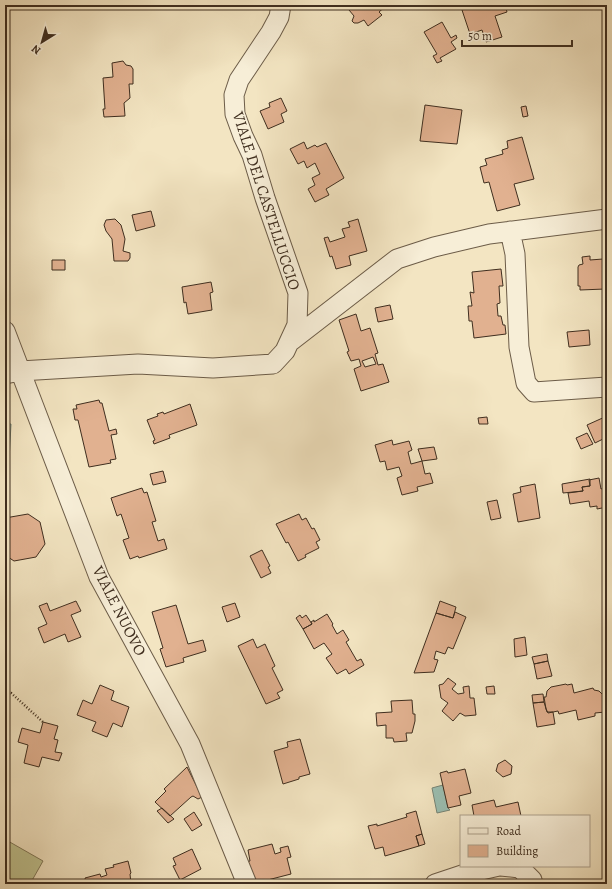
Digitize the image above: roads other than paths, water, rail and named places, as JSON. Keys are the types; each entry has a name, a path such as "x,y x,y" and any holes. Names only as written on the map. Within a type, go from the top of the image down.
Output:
{"street":[{"name":"VIALE DEL CASTELLUCCIO","path":"12,372 138,364 213,368 273,364 286,351 297,325 298,293 265,198 252,155 235,114 234,95 239,80 271,32 279,17 281,5"},
{"path":"290,342 397,259 434,246 489,234 607,219"},
{"path":"510,231 514,254 519,347 526,383 534,392 607,387"},
{"name":"VIALE NUOVO","path":"5,331 12,372 99,577 190,744 247,884"},
{"path":"435,884 468,873 495,867"},
{"path":"510,867 520,868 532,880 533,884"}],"water":[{"path":"5,424 11,424 8,479 5,479"},
{"path":"443,785 448,808 450,810 437,813 432,788"}]}
